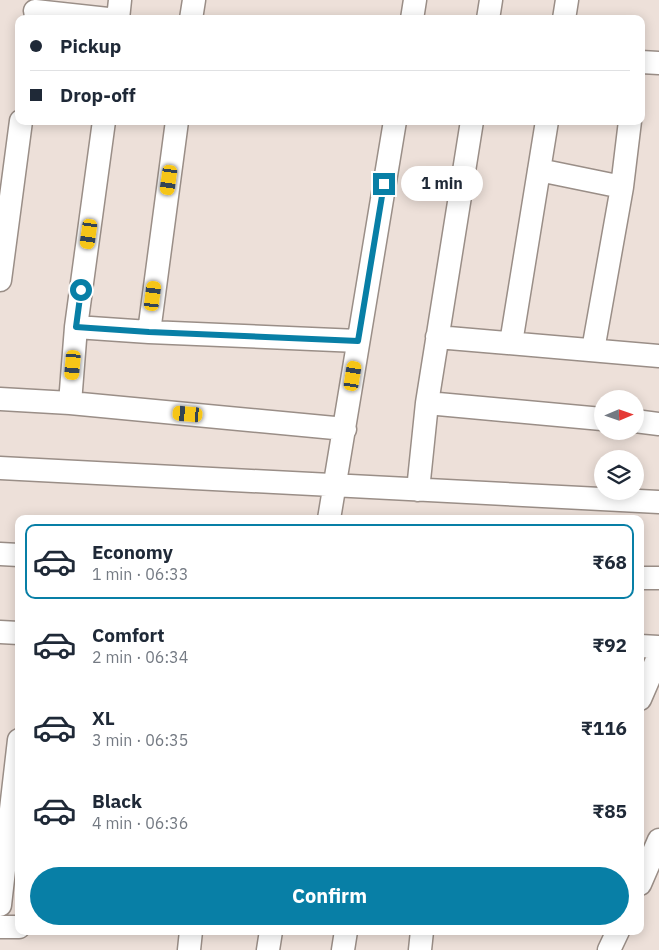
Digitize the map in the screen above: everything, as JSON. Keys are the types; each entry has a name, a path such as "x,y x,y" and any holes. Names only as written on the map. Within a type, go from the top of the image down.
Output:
{"street":[{"path":"118,15 120,0"},
{"path":"192,15 194,0"},
{"path":"413,15 415,0"},
{"path":"489,15 491,0"},
{"path":"565,15 567,0"},
{"path":"35,10 76,15"},
{"path":"645,62 659,63"},
{"path":"0,280 20,125"},
{"path":"70,403 76,327 103,125"},
{"path":"149,332 176,125"},
{"path":"329,515 394,125"},
{"path":"418,490 427,403 471,125"},
{"path":"512,343 545,125"},
{"path":"593,350 622,187 630,125"},
{"path":"539,170 622,187"},
{"path":"76,327 358,341"},
{"path":"437,337 659,356"},
{"path":"0,399 70,403 345,429"},
{"path":"427,403 594,417"},
{"path":"644,423 659,424"},
{"path":"0,468 659,502"},
{"path":"0,554 15,555"},
{"path":"644,578 659,578"},
{"path":"0,632 15,633"},
{"path":"644,646 659,647"},
{"path":"644,690 659,655"},
{"path":"0,905 12,853 15,809"},
{"path":"644,875 659,840"},
{"path":"0,926 15,927"},
{"path":"189,950 191,935"},
{"path":"268,950 270,935"},
{"path":"343,950 345,935"},
{"path":"420,950 422,935"},
{"path":"609,950 616,935"}],"route":[{"path":"81,290 76,327 358,341 384,184"}]}
